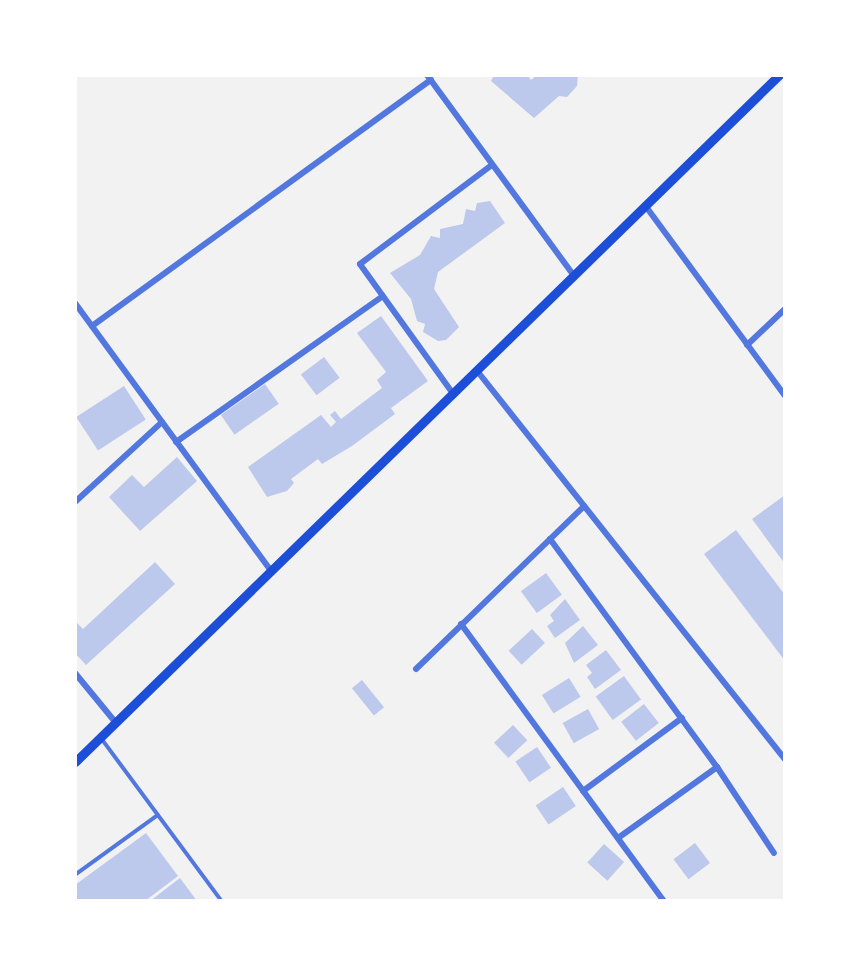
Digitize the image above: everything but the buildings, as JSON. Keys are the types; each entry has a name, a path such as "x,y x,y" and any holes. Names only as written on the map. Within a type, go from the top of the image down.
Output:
{"main road":[{"path":"75,762 647,208 779,75"}],"street":[{"path":"92,326 429,78 575,278"},
{"path":"454,395 360,264 492,165"},
{"path":"647,208 785,396"},
{"path":"176,442 383,296"},
{"path":"75,303 272,572"},
{"path":"747,345 785,309"},
{"path":"478,372 785,759"},
{"path":"75,502 162,422"},
{"path":"416,669 584,506"},
{"path":"550,539 718,767 774,853"},
{"path":"461,624 664,901"},
{"path":"75,673 116,723"},
{"path":"583,791 682,718"},
{"path":"618,838 718,767"}],"lane":[{"path":"101,737 222,901"},
{"path":"75,875 158,815"}]}
